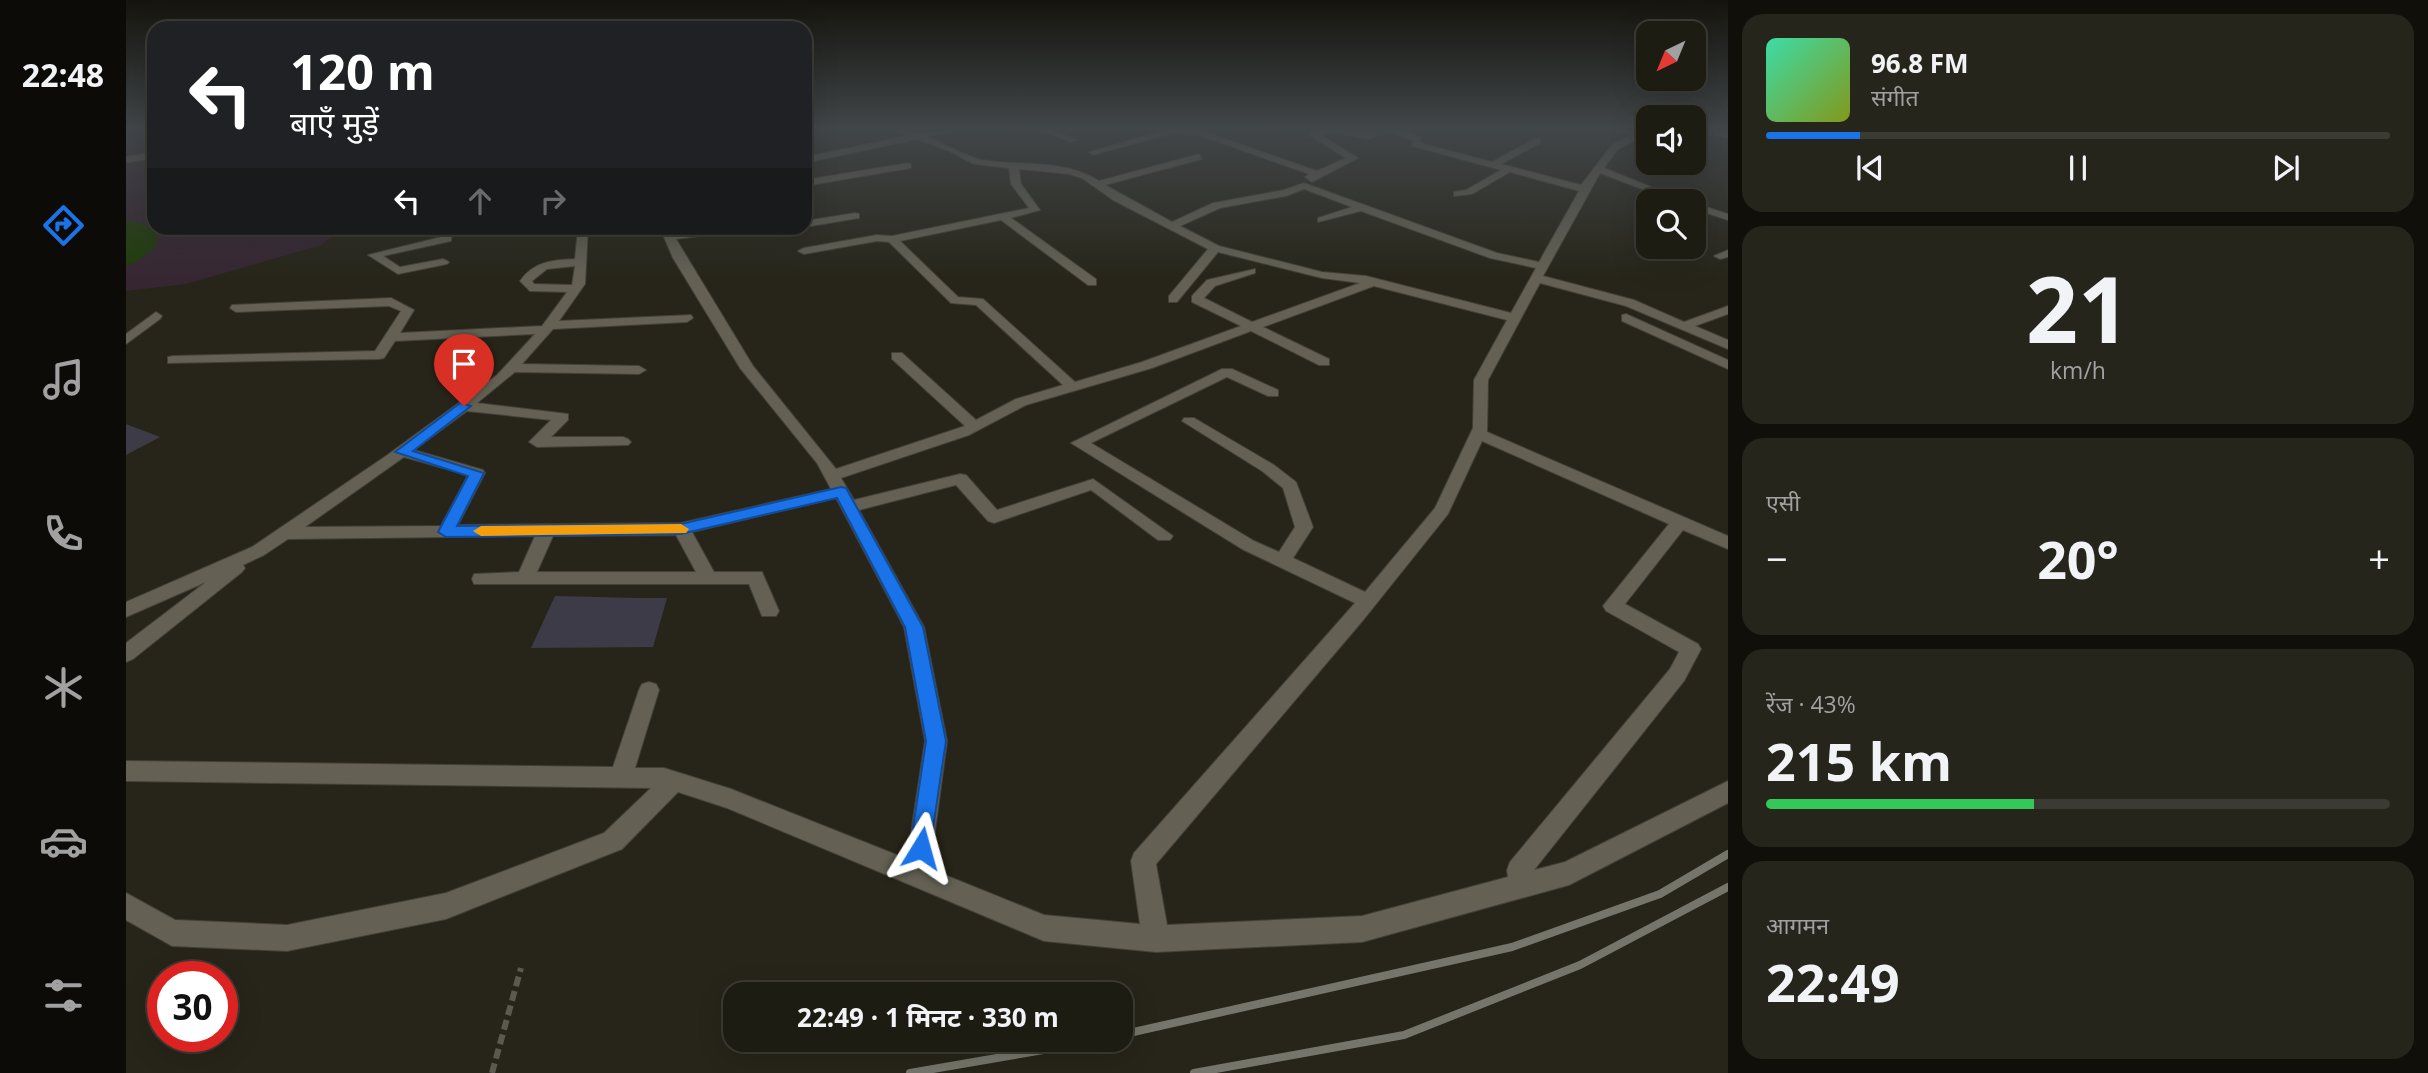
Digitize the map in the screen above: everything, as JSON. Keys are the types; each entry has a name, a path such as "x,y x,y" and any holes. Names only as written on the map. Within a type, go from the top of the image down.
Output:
{"street":[{"path":"820,232 892,239 1035,210 1016,184 1015,179"},
{"path":"1089,179 1117,198 1214,248 1322,275 1373,282 1514,318"},
{"path":"1099,184 1117,179"},
{"path":"1313,179 1319,184 1313,189"},
{"path":"1457,194 1469,192 1491,179"},
{"path":"1549,179 1584,189"},
{"path":"1156,939 1143,862 1368,601 1442,510 1478,434 1481,380 1591,179"},
{"path":"1624,179 1650,189"},
{"path":"1171,226 1217,205 1286,193 1304,186 1356,203 1359,208"},
{"path":"1322,220 1359,208 1630,303 1728,345"},
{"path":"1706,210 1728,217"},
{"path":"804,251 820,232 855,216"},
{"path":"1003,217 1092,282"},
{"path":"443,262 398,271 374,255 447,239 446,235"},
{"path":"126,653 258,551 402,452 512,368 548,327 579,284 583,235"},
{"path":"668,235 679,258 747,368 824,461 914,627 936,741 917,875"},
{"path":"892,239 955,300 979,302 1073,387"},
{"path":"1173,299 1214,248"},
{"path":"575,289 545,290 530,287 526,281 530,272 540,266 581,262"},
{"path":"1251,271 1211,283 1196,299 1324,362"},
{"path":"832,475 974,426 1021,402 1147,365 1373,282"},
{"path":"173,360 379,355 408,310 391,302 236,307"},
{"path":"1684,326 1728,310"},
{"path":"126,340 156,316"},
{"path":"391,337 687,318"},
{"path":"1626,318 1728,365"},
{"path":"897,356 974,426"},
{"path":"512,368 639,370"},
{"path":"1273,393 1227,372 1079,443 1194,514 1282,561 1368,601"},
{"path":"464,406 563,417 537,442 622,442"},
{"path":"1189,421 1268,468 1290,486 1304,527 1282,561"},
{"path":"1478,434 1728,543"},
{"path":"402,452 477,473 446,532"},
{"path":"283,533 681,529 960,479 993,517 1093,484 1164,536"},
{"path":"1522,886 1518,870 1677,675 1691,649 1613,606 1680,522"},
{"path":"681,529 709,579"},
{"path":"525,579 547,530"},
{"path":"126,610 258,551"},
{"path":"481,579 755,577 769,611"},
{"path":"621,777 649,690"},
{"path":"126,771 664,778 731,799 1044,928 1156,939 1362,929 1569,873 1728,791"},
{"path":"126,905 172,933 287,938 446,906 613,841 674,781"}],"path":[{"path":"492,1071 521,968"}],"shaded area":[{"path":"126,179 147,179 147,235 333,235 321,245 186,284 126,291"}],"green space":[{"path":"126,222 139,222 147,226 147,235 157,235 156,246 138,261 126,266"}],"building":[{"path":"126,424 160,437 126,455"},
{"path":"555,596 667,598 653,647 531,648"}],"railway":[{"path":"1133,1032 1512,947 1660,894 1728,854"},
{"path":"1194,1073 1404,1035 1580,965 1728,887"},
{"path":"910,1073 1032,1052"}],"slow traffic":[{"path":"481,531 681,529"}],"route":[{"path":"464,406 402,452 477,473 446,532 681,529 841,492 914,627 936,741 921,848"}]}
